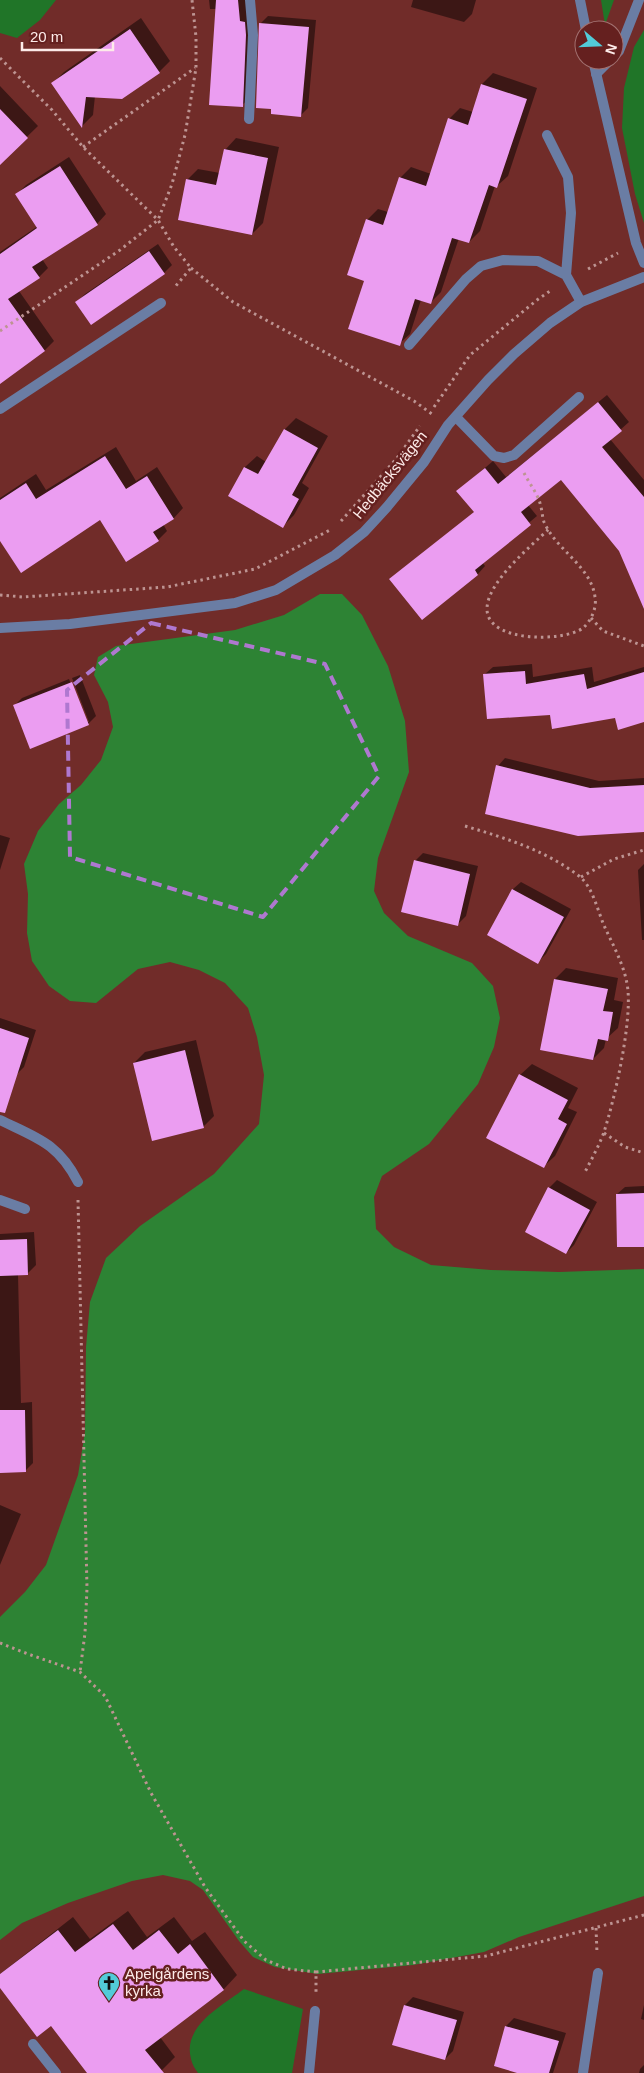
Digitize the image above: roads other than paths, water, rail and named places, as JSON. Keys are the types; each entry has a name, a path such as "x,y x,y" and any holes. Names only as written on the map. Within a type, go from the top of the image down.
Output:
{"street":[{"path":"249,119 253,35 250,0"},
{"path":"580,0 584,20"},
{"path":"624,38 639,0"},
{"path":"595,70 636,242 644,263"},
{"path":"596,74 600,70"},
{"path":"547,135 568,177 571,213 567,277"},
{"path":"409,345 466,279 481,266 503,260 538,261 567,277 581,302"},
{"name":"Hedbäcksvägen","path":"0,628 70,624 234,603 276,590 334,555 364,532 424,462 448,425 488,380 514,354 550,323 581,302 644,277"},
{"path":"0,409 161,303"},
{"path":"456,417 494,456 504,458 514,455 579,397"},
{"path":"0,1120 52,1146 68,1163 78,1182"},
{"path":"0,1200 25,1209"},
{"path":"583,2073 598,1973"},
{"path":"309,2073 315,2011"},
{"path":"33,2044 56,2073"}],"place":[{"name":"Apelgårdens kyrka","path":"109,2002"}]}
